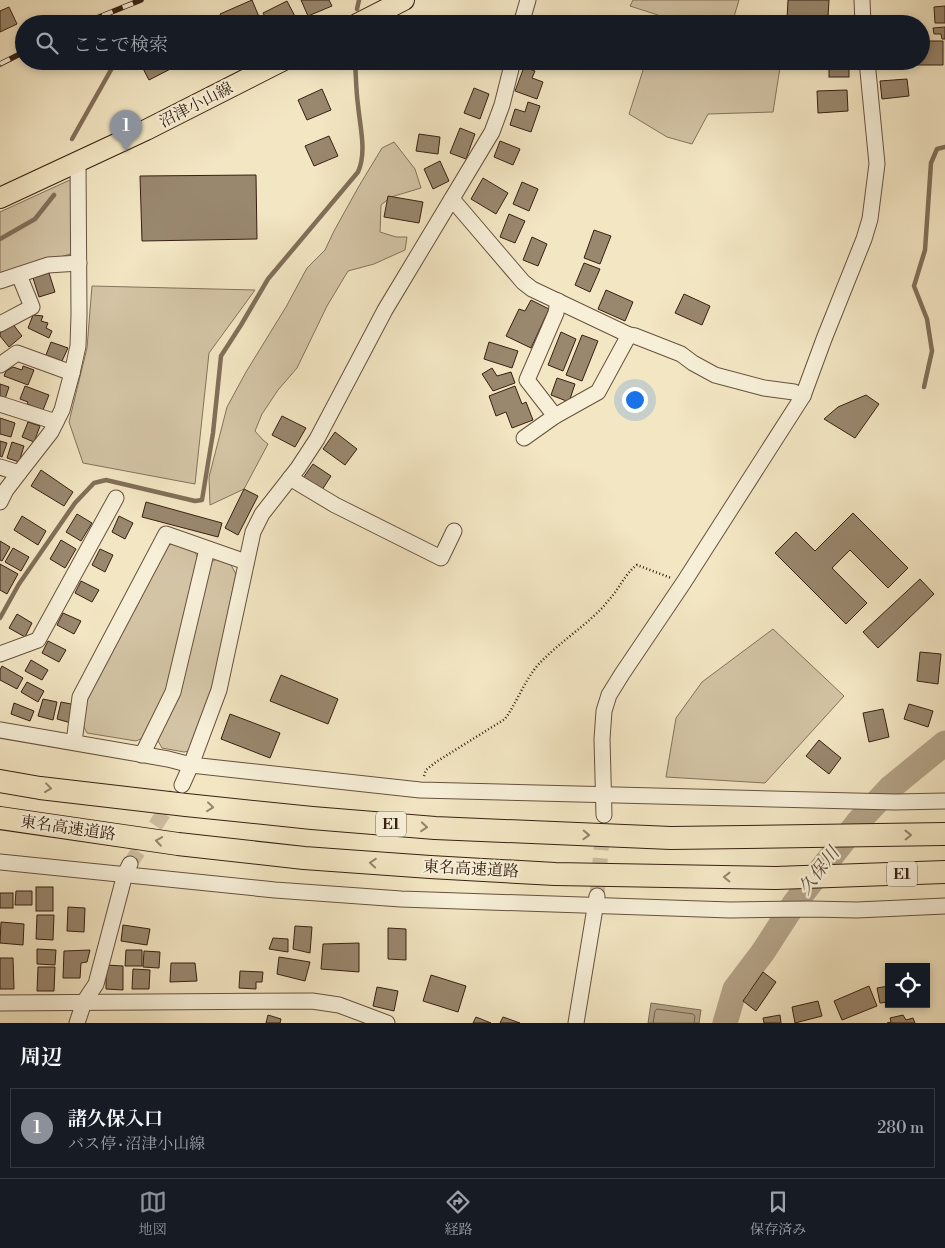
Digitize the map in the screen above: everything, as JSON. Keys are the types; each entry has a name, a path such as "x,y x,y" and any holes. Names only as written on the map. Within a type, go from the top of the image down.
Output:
{"highway":[{"name":"E1","path":"0,781 50,789 186,805 435,828 671,838 945,834"},
{"name":"東名高速道路","path":"0,818 178,844 324,859 430,867 555,874 776,878 945,872"}],"main road":[{"path":"375,15 404,0"},
{"name":"沼津小山線","path":"0,198 146,130 264,70"}],"street":[{"path":"524,15 528,0"},
{"path":"862,0 862,15"},
{"path":"182,785 218,690 253,532 262,514 317,439 385,310 492,132 502,105 510,70"},
{"path":"604,815 602,739 604,711 610,695 802,396 864,239 870,219 877,164 867,70"},
{"path":"0,502 6,490 51,432 62,410 72,373 78,346 78,162"},
{"path":"452,199 523,282 532,289 629,335 681,354 715,376 764,388 794,392 802,396"},
{"path":"0,281 48,265 79,263"},
{"path":"0,324 32,307 20,275"},
{"path":"555,416 527,380 556,313 558,301"},
{"path":"524,438 555,416 598,392 629,335"},
{"path":"0,365 16,353 72,373"},
{"path":"0,404 56,422"},
{"path":"0,467 19,473"},
{"path":"290,478 335,505 441,558 454,531"},
{"path":"0,654 38,640 116,498"},
{"path":"74,742 80,697 166,534 246,562"},
{"path":"142,755 173,692 207,549"},
{"path":"0,730 74,742 191,765 420,790 896,802 945,801"},
{"path":"0,862 127,869 275,890 401,899 597,901 730,910 857,910 945,906"},
{"path":"76,1023 84,1002 96,984 127,869"},
{"path":"576,1023 597,901"},
{"path":"0,1003 312,1001 339,1005 387,1023"}],"path":[{"path":"420,790 426,770 505,719 513,708 528,678 537,666 597,613 612,597 630,570 637,565 684,582"}],"shaded area":[{"path":"633,0 739,0 734,15 658,15 630,6"},
{"path":"643,70 780,70 773,112 708,114 692,144 667,137 629,114"},
{"path":"394,142 415,169 421,188 391,197 381,205 380,232 396,237 407,237 405,250 374,264 348,271 327,306 297,368 278,390 262,414 255,431 268,444 244,489 210,505 209,477 227,407 307,268 325,250 359,186 382,148"},
{"path":"72,179 73,253 0,277 0,212"},
{"path":"92,286 255,290 209,353 195,484 83,463 69,422 87,348"},
{"path":"174,543 194,550 198,559 166,690 145,737 136,741 87,733 82,723 86,700 165,547"},
{"path":"217,559 231,565 236,574 212,689 190,751 184,752 162,748 157,739 209,563"},
{"path":"773,629 844,696 765,783 666,777 676,718 702,682"}],"water":[{"path":"651,1003 701,1010 699,1023 648,1023"}],"building":[{"path":"252,0 258,15 220,15"},
{"path":"301,0 329,0 332,6 308,15"},
{"path":"788,0 829,0 828,15 787,15"},
{"path":"287,1 294,15 264,15 263,13"},
{"path":"945,6 945,23 935,23 934,7"},
{"path":"9,7 15,20 15,25 0,32 0,11"},
{"path":"945,27 945,39 942,39 941,34 934,34 933,28"},
{"path":"930,41 943,41 943,65 930,65"},
{"path":"144,70 168,70 149,80"},
{"path":"523,70 535,71 532,78 543,82 537,99 515,91"},
{"path":"829,70 849,70 849,77 829,77"},
{"path":"907,79 909,96 882,99 880,81"},
{"path":"474,88 489,94 480,119 464,113"},
{"path":"322,89 331,110 307,120 298,100"},
{"path":"847,90 848,111 818,113 817,91"},
{"path":"528,102 540,106 531,132 510,125 515,109 525,112"},
{"path":"460,128 475,134 466,159 450,153"},
{"path":"419,134 440,137 438,154 416,151"},
{"path":"329,136 338,156 314,166 305,146"},
{"path":"500,141 520,149 513,165 494,157"},
{"path":"440,161 449,181 433,189 424,169"},
{"path":"256,175 257,239 142,241 140,176"},
{"path":"483,178 508,193 496,214 471,199"},
{"path":"522,182 538,189 529,211 513,204"},
{"path":"388,196 423,202 419,223 384,217"},
{"path":"509,214 525,221 515,243 500,237"},
{"path":"594,230 611,236 600,264 584,258"},
{"path":"532,237 547,244 538,266 523,260"},
{"path":"584,263 600,269 590,292 575,285"},
{"path":"49,273 55,292 39,297 33,278"},
{"path":"606,290 633,302 625,321 598,309"},
{"path":"684,294 710,306 702,325 675,313"},
{"path":"531,300 549,309 531,348 506,336 519,309 525,311"},
{"path":"33,315 43,316 41,321 48,323 46,328 52,331 49,338 28,328"},
{"path":"12,323 22,336 9,347 0,336 0,333"},
{"path":"561,332 576,339 563,371 548,365"},
{"path":"582,335 598,341 582,381 566,375"},
{"path":"51,342 68,348 62,361 46,355"},
{"path":"489,342 518,351 512,368 484,359"},
{"path":"23,366 34,370 28,385 4,376 6,371 13,367 22,370"},
{"path":"492,368 497,376 511,372 515,383 493,391 482,374"},
{"path":"557,378 575,384 569,402 551,395"},
{"path":"0,384 9,387 5,399 0,397"},
{"path":"25,386 49,395 43,410 20,399"},
{"path":"515,386 522,404 526,402 533,420 512,428 506,412 496,416 489,396"},
{"path":"866,395 879,404 855,438 824,419 838,407"},
{"path":"282,416 306,428 295,447 272,435"},
{"path":"0,418 15,423 11,437 0,434"},
{"path":"28,422 40,426 34,442 22,437"},
{"path":"335,432 357,449 345,465 323,449"},
{"path":"0,441 7,443 2,457 0,456"},
{"path":"12,442 24,446 19,462 7,458"},
{"path":"313,464 331,476 322,490 303,478"},
{"path":"41,470 73,492 64,506 31,486"},
{"path":"244,489 258,496 238,535 225,528"},
{"path":"146,502 222,523 218,537 142,517"},
{"path":"853,513 908,568 888,588 850,550 832,568 867,603 846,624 775,553 796,532 815,551"},
{"path":"77,514 92,523 81,541 66,532"},
{"path":"22,516 46,531 38,545 14,530"},
{"path":"119,516 133,523 125,539 112,532"},
{"path":"61,540 76,549 65,568 50,559"},
{"path":"0,541 10,547 2,561 0,560"},
{"path":"13,548 29,557 21,571 5,562"},
{"path":"100,549 113,555 105,572 92,565"},
{"path":"0,564 18,574 7,594 0,590"},
{"path":"920,579 934,594 878,648 863,632"},
{"path":"81,581 99,590 92,602 75,593"},
{"path":"63,613 81,621 74,634 57,625"},
{"path":"17,614 32,623 25,637 9,628"},
{"path":"48,641 66,650 59,662 42,653"},
{"path":"920,652 941,654 938,684 917,681"},
{"path":"31,660 48,670 42,680 25,671"},
{"path":"2,666 23,678 17,689 0,680"},
{"path":"281,675 338,699 328,724 270,701"},
{"path":"27,682 44,691 38,702 21,692"},
{"path":"43,699 57,702 53,720 38,716"},
{"path":"61,702 76,705 71,723 57,719"},
{"path":"14,703 34,711 30,721 11,714"},
{"path":"909,704 933,711 928,727 904,719"},
{"path":"883,709 889,737 869,742 863,713"},
{"path":"230,714 280,733 270,758 221,739"},
{"path":"819,740 841,758 829,774 806,756"},
{"path":"36,887 53,887 53,911 36,911"},
{"path":"16,891 32,891 32,905 15,905"},
{"path":"0,893 13,893 13,908 0,908"},
{"path":"68,907 85,908 84,932 67,931"},
{"path":"37,915 54,915 53,940 36,939"},
{"path":"1,922 24,924 23,945 0,943"},
{"path":"123,925 150,929 147,945 121,941"},
{"path":"295,926 312,927 310,953 293,949"},
{"path":"388,928 406,929 406,960 388,959"},
{"path":"273,938 288,939 288,952 269,949"},
{"path":"359,943 359,972 321,969 323,944"},
{"path":"37,949 56,950 55,965 37,964"},
{"path":"90,950 87,962 81,963 80,978 63,978 64,951"},
{"path":"126,950 142,950 142,966 125,966"},
{"path":"144,951 160,952 159,968 143,967"},
{"path":"279,957 310,962 305,981 277,974"},
{"path":"0,958 13,958 14,989 0,989"},
{"path":"171,963 195,963 197,981 170,982"},
{"path":"106,965 123,966 123,990 106,989"},
{"path":"38,967 55,967 54,991 37,991"},
{"path":"133,969 150,970 149,989 132,989"},
{"path":"240,971 263,972 262,982 256,982 256,989 239,988"},
{"path":"763,972 776,982 756,1011 743,1001"},
{"path":"431,975 466,986 458,1012 423,1001"},
{"path":"869,986 877,1006 842,1020 834,1001"},
{"path":"377,987 398,991 394,1011 373,1006"},
{"path":"885,987 885,1002 880,1003 877,988"},
{"path":"818,1001 822,1016 795,1023 792,1007"},
{"path":"268,1015 281,1019 280,1023 266,1023"},
{"path":"780,1015 781,1023 764,1023 763,1018"},
{"path":"903,1015 906,1020 913,1018 915,1023 887,1023 891,1022 890,1018"},
{"path":"476,1017 491,1023 473,1023"},
{"path":"503,1017 520,1023 500,1023"}],"waterway":[{"path":"357,9 359,0"},
{"path":"72,139 111,70"},
{"path":"0,618 19,584 75,503 94,483 106,480 195,501 202,500 213,433 221,356 268,279 358,172 361,164 362,148 356,70"},
{"path":"924,387 932,351 927,319 914,286 925,250 931,163 937,149 945,147"},
{"path":"0,239 35,219 54,195"},
{"name":"久保川","path":"725,1023 735,989 763,952 794,904 859,821 890,788 945,743"}],"tunnel":[{"path":"130,864 182,785"},
{"path":"597,896 603,828"}],"railway":[{"path":"104,15 141,0"},
{"path":"0,64 15,56"}],"place":[{"name":"諸久保入口","path":"126,151"}]}
